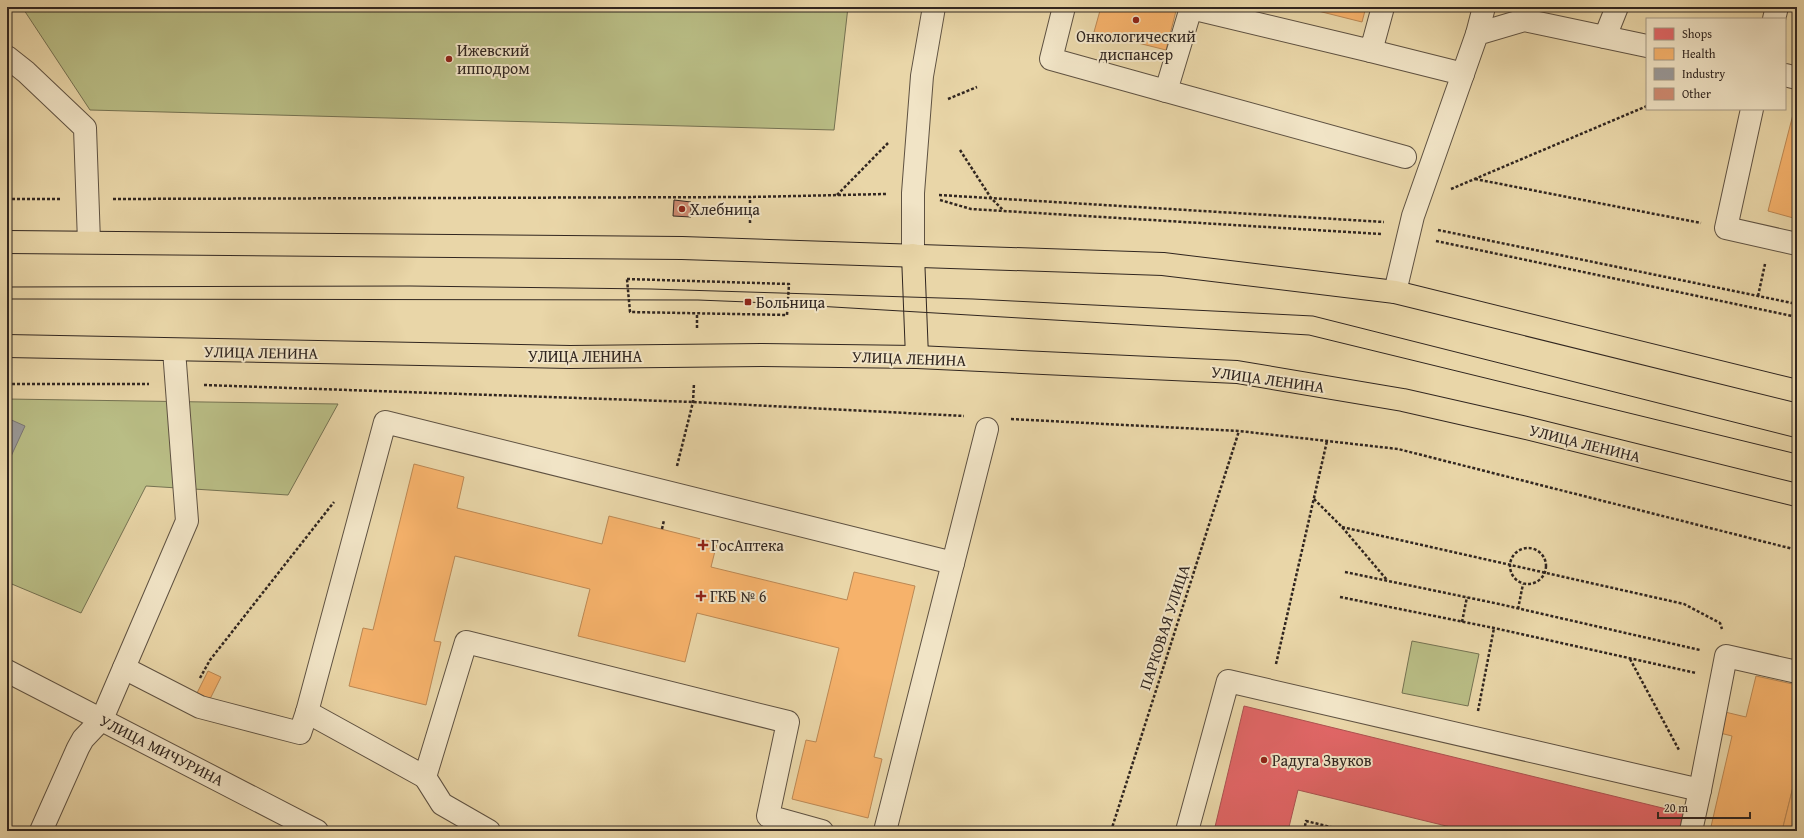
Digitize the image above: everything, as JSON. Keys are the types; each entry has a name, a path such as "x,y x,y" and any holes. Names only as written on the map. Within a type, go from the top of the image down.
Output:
{"main road":[{"path":"7,242 682,248 1163,264 1395,292 1797,391"},
{"path":"913,255 917,357"},
{"name":"УЛИЦА ЛЕНИНА","path":"7,346 570,357 762,355 917,357 1237,372 1411,402 1522,427 1797,495"}],"street":[{"path":"913,255 913,193 922,76 934,7"},
{"path":"1064,7 1051,59 1405,157"},
{"path":"1370,51 1383,7"},
{"path":"1395,292 1418,204 1477,34 1484,7"},
{"path":"1605,37 1617,7"},
{"path":"1774,18 1777,7"},
{"path":"1166,91 1191,8 1463,74"},
{"path":"1477,34 1524,20 1646,46"},
{"path":"7,57 16,72 85,128 89,242"},
{"path":"1786,75 1797,78"},
{"path":"1752,110 1726,228 1797,244"},
{"path":"41,831 83,738 102,719 186,521 174,350"},
{"path":"124,668 200,707 300,733 307,712 385,422 953,563"},
{"path":"885,831 987,430"},
{"path":"425,777 466,642 788,722 768,816 822,831"},
{"path":"1691,831 1726,656 1797,672"},
{"name":"УЛИЦА МИЧУРИНА","path":"7,670 317,831"},
{"path":"1187,831 1228,681 1700,790"},
{"path":"307,712 425,777 442,804 489,831"}],"path":[{"path":"1418,204 1646,106"},
{"path":"960,150 991,198 1003,210"},
{"path":"1475,179 1726,228"},
{"path":"913,193 972,209 1410,230 1797,317"},
{"path":"7,199 750,197 913,193 1410,230 1797,304"},
{"path":"627,279 789,284 788,315 630,312 627,279"},
{"path":"1758,296 1760,287"},
{"path":"7,384 176,384 693,402 970,416"},
{"path":"1010,419 1239,431 1398,449 1797,550"},
{"name":"ПАРКОВАЯ УЛИЦА","path":"1111,831 1239,431"},
{"path":"1270,690 1327,440"},
{"path":"1314,498 1342,527 1387,580"},
{"path":"187,701 210,660 336,500"},
{"path":"1342,527 1684,604 1720,623 1722,630"},
{"path":"1529,549 1539,553 1545,562 1544,573 1535,582 1523,584 1513,577 1510,566 1511,560 1518,552 1529,549"},
{"path":"1345,572 1518,608 1726,656"},
{"path":"1518,608 1523,584"},
{"path":"1340,597 1494,628 1721,679"},
{"path":"1462,622 1467,597"},
{"path":"1473,737 1494,628"},
{"path":"1630,659 1700,790"},
{"path":"1304,831 1306,821 1347,831"}],"green space":[{"name":"Ижевский ипподром","path":"22,7 848,7 834,130 90,110"},
{"path":"7,399 338,404 288,495 146,486 81,613 7,582"},
{"path":"1412,641 1479,654 1468,706 1402,693"}],"building: Shops":[{"path":"1244,706 1683,813 1679,831 1467,831 1298,790 1288,831 1214,831"}],"building: Health":[{"name":"Онкологический диспансер","path":"1101,7 1177,7 1166,50 1094,32"},
{"path":"1302,7 1366,7 1362,22"},
{"path":"1797,99 1797,219 1768,211"},
{"path":"414,464 464,477 457,508 602,544 609,516 717,543 711,567 847,600 854,572 915,586 874,757 882,759 868,818 792,799 806,740 816,742 839,648 697,613 685,662 578,636 590,589 455,556 434,641 441,642 426,705 349,686 363,628 373,630"},
{"path":"208,671 221,677 210,699 197,693"},
{"path":"1756,676 1797,685 1797,771 1782,831 1710,831 1732,736 1720,733 1725,712 1746,717"},
{"path":"1797,771 1797,831 1782,831"}],"building: Industry":[{"path":"7,418 25,426 7,465"}],"building: Other":[{"name":"Хлебница","path":"674,200 691,202 691,217 673,216"}],"tram line":[{"path":"7,287 410,286 651,289 973,299 1313,316 1797,438"},
{"path":"7,299 698,300 1309,335 1797,454"}],"place":[{"name":"Онкологический диспансер","path":"1136,20"},
{"name":"Ижевский ипподром","path":"449,59"},
{"name":"Хлебница","path":"682,209"},
{"name":"Больница","path":"748,302"},
{"name":"ГосАптека","path":"703,545"},
{"name":"ГКБ № 6","path":"701,596"},
{"name":"Радуга Звуков","path":"1264,760"}]}
